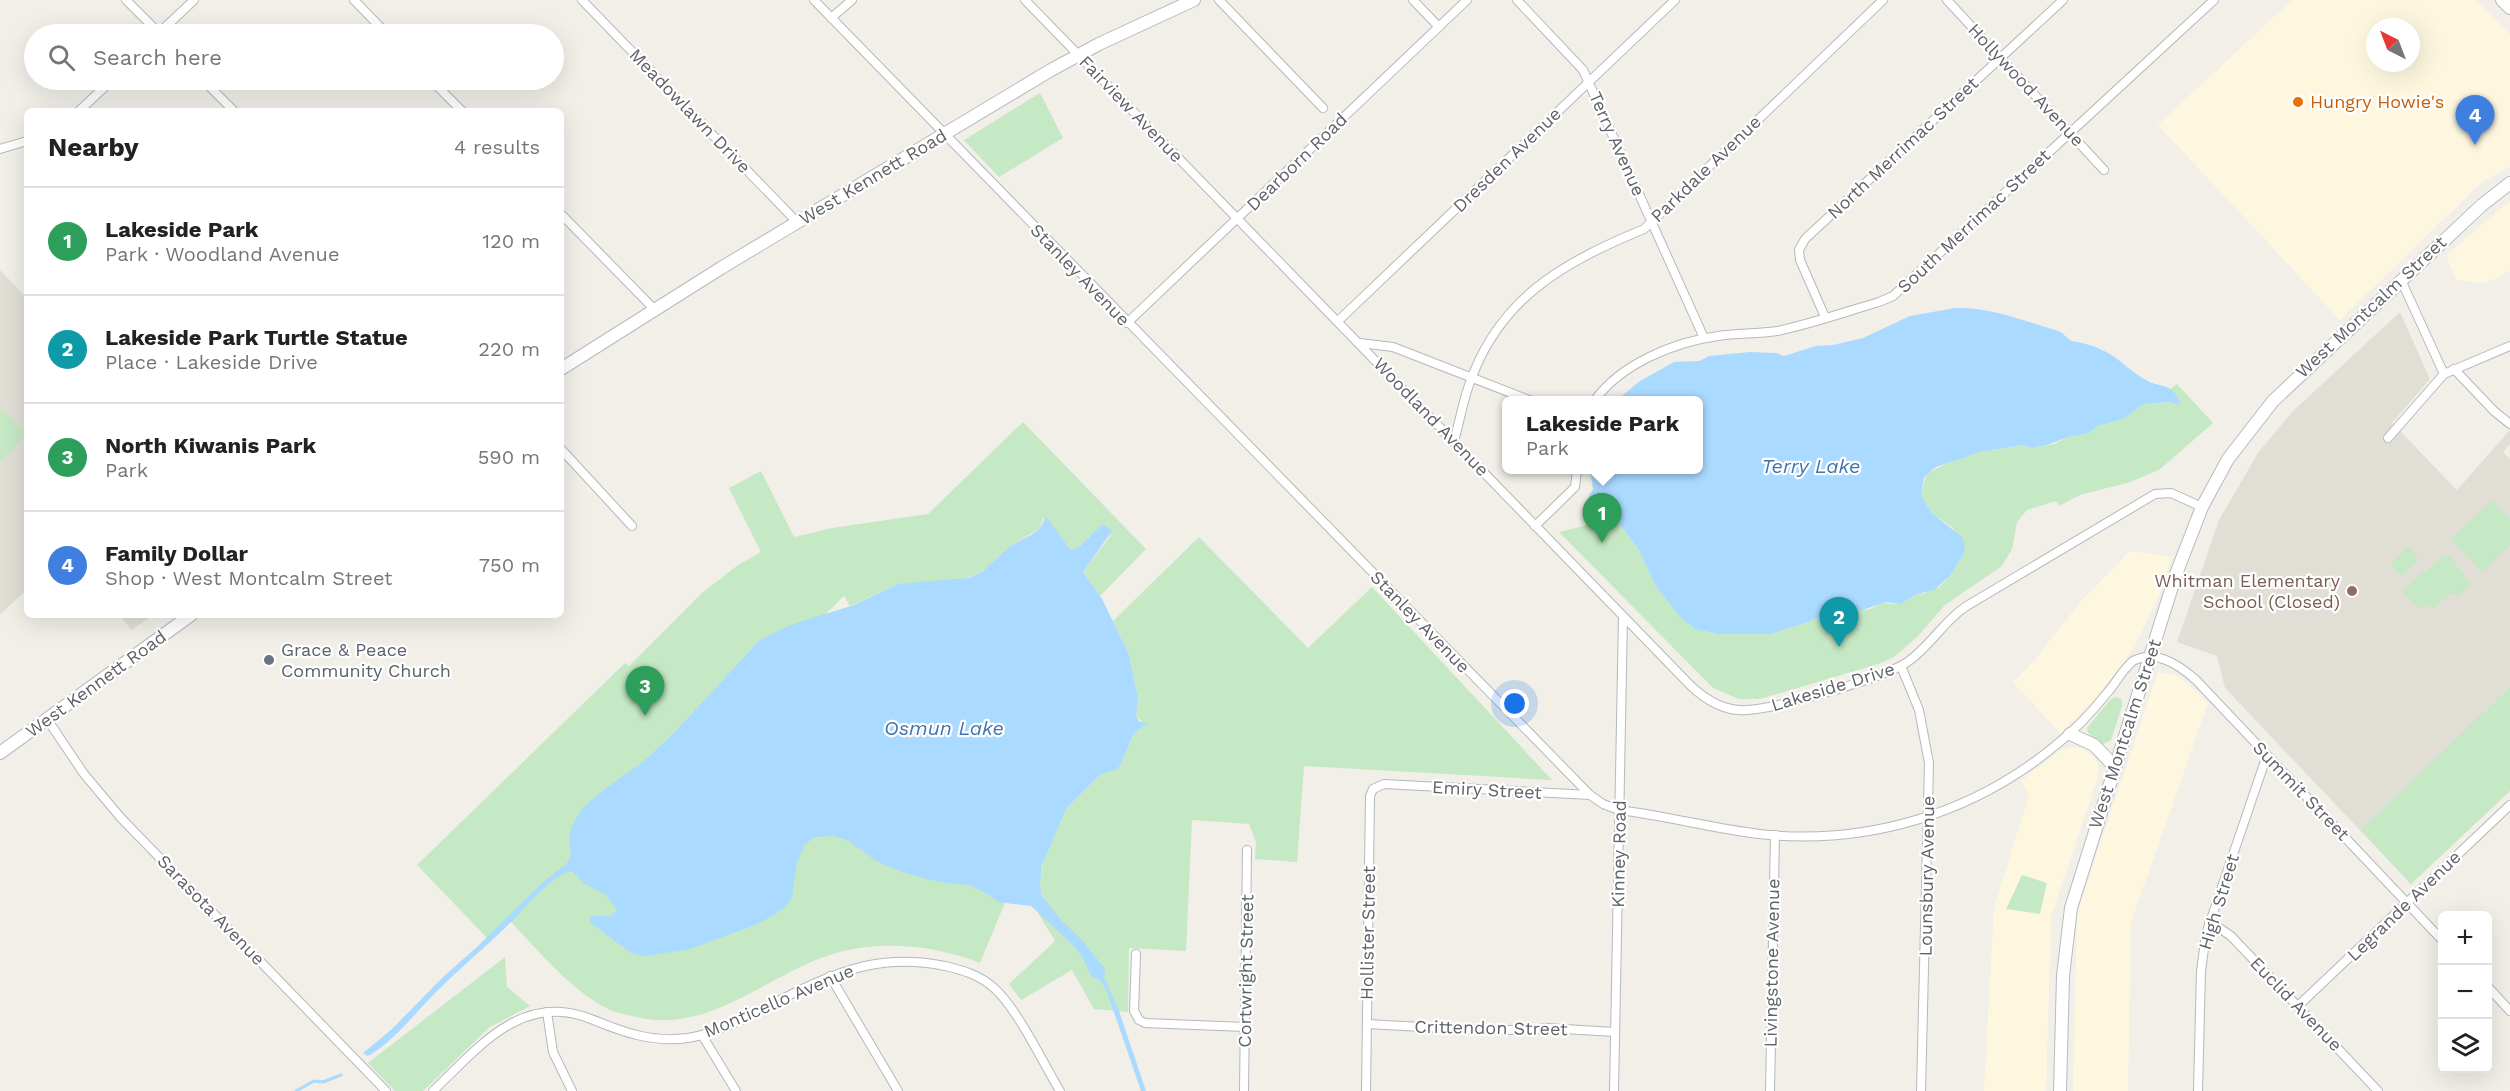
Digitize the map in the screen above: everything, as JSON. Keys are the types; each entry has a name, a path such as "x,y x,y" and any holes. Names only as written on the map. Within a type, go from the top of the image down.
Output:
{"main road":[{"name":"West Kennett Road","path":"564,367 797,222 1077,55 1194,0"},
{"path":"2502,0 2510,8"},
{"name":"West Montcalm Street","path":"2060,1091 2062,976 2068,924 2081,869 2178,566 2202,507 2228,459 2265,410 2295,378 2482,205 2510,183"},
{"name":"West Kennett Road","path":"0,753 187,618"},
{"path":"2070,734 2094,745 2114,766"}],"street":[{"path":"126,0 149,24"},
{"path":"169,24 194,0"},
{"path":"354,0 377,24"},
{"name":"Meadowlawn Drive","path":"582,0 797,222"},
{"name":"Stanley Avenue","path":"814,0 1590,795 1603,804 1619,810 1775,835 1853,834 1896,826 1961,805 2004,783 2070,734 2102,700 2128,665 2138,658 2150,656"},
{"path":"831,18 852,0"},
{"name":"Fairview Avenue","path":"1025,0 1238,218"},
{"path":"1219,0 1323,108"},
{"path":"1413,0 1438,27"},
{"name":"Dearborn Road","path":"1127,323 1467,0"},
{"name":"Terry Avenue","path":"1517,0 1584,70 1704,338"},
{"name":"Dresden Avenue","path":"1338,321 1675,0"},
{"name":"Parkdale Avenue","path":"1454,441 1472,378 1495,332 1529,292 1566,266 1644,229 1882,0"},
{"name":"Hollywood Avenue","path":"1947,0 2104,170"},
{"name":"North Merrimac Street","path":"1825,318 1800,260 1799,250 1804,239 2063,0"},
{"name":"South Merrimac Street","path":"1598,396 1611,381 1635,365 1665,351 1704,338 1775,331 1893,296 2214,0"},
{"path":"82,108 101,90"},
{"path":"213,90 231,108"},
{"path":"441,90 459,108"},
{"path":"0,149 24,142"},
{"path":"564,217 654,309"},
{"name":"Woodland Avenue","path":"1238,218 1623,616"},
{"path":"2401,280 2444,374"},
{"path":"1360,344 1393,347 1519,396"},
{"path":"2388,438 2444,374 2510,346"},
{"path":"2454,369 2494,411 2510,424"},
{"path":"564,452 632,526"},
{"path":"1535,526 1575,487 1577,474"},
{"name":"Lakeside Drive","path":"1623,616 1700,694 1715,704 1734,710 1752,711 1879,676 1901,666 1919,653 1941,627 1965,607 2155,494 2171,493 2202,507"},
{"name":"Kinney Road","path":"1614,1091 1623,616"},
{"name":"Summit Street","path":"2150,656 2169,662 2188,674 2438,936"},
{"name":"Lounsbury Avenue","path":"1901,666 1916,702 1925,734 1929,763 1921,1091"},
{"name":"Sarasota Avenue","path":"47,719 74,760 107,803 386,1091"},
{"name":"High Street","path":"2198,1091 2202,959 2209,921 2267,755"},
{"name":"Emiry Street","path":"1384,784 1590,795"},
{"name":"Hollister Street","path":"1366,1091 1370,796 1375,787 1384,784"},
{"name":"Legrande Avenue","path":"2298,1006 2510,805"},
{"name":"Livingstone Avenue","path":"1770,1091 1775,835"},
{"name":"Cortwright Street","path":"1244,1091 1247,850"},
{"name":"Euclid Avenue","path":"2209,921 2231,936 2379,1091"},
{"path":"1136,954 1134,1011 1137,1019 1145,1023 1245,1027"},
{"name":"Monticello Avenue","path":"547,1012 577,1015 642,1037 677,1039 721,1029 830,976 872,963 912,961 957,969 993,986 1008,1004 1059,1091"},
{"path":"830,976 898,1091"},
{"path":"2492,992 2510,1011"},
{"path":"433,1091 502,1027 523,1018 547,1012 556,1061 572,1091"},
{"name":"Crittendon Street","path":"1367,1024 1476,1030 1547,1028 1615,1032"},
{"path":"702,1035 735,1091"}],"shaded area":[{"path":"2292,0 2476,0 2510,34 2510,167 2482,182 2340,320 2158,125"},
{"path":"2510,201 2510,271 2486,283 2456,280 2446,255"},
{"path":"0,270 24,295 24,592 0,615"},
{"name":"Whitman Elementary School (Closed)","path":"2400,312 2430,379 2392,423 2457,490 2510,430 2510,444 2503,452 2510,459 2510,790 2411,884 2225,688 2217,656 2177,642 2219,520 2258,453 2292,412"},
{"path":"2130,551 2172,557 2159,595 2136,644 2119,669 2093,701 2060,733 2013,682 2033,662 2082,600"},
{"path":"122,618 149,618 131,630"},
{"path":"2158,672 2178,675 2208,703 2131,923 2128,1091 2073,1091 2077,913"},
{"path":"2073,747 2082,748 2094,757 2098,764 2098,777 2051,917 2046,1091 1984,1091 1994,908 2029,795 2021,781 2061,750"}],"green space":[{"path":"1040,93 1063,138 999,177 964,140"},
{"path":"2177,384 2213,423 2159,470 2130,482 2080,495 2059,506 2056,501 2027,510 2017,522 2012,549 2002,566 1945,605 1917,637 1894,657 1878,664 1760,699 1739,699 1713,688 1559,532 1612,519 1620,524 1640,552 1655,585 1689,624 1695,629 1718,634 1771,634 1834,611 1870,609 1882,603 1898,604 1917,594 1939,587 1950,576 1963,555 1953,528 1932,513 1921,496 1926,474 1954,460 1980,452 2025,445 2032,448 2089,433 2098,426 2123,419 2144,404 2173,402 2179,399 2170,389"},
{"path":"0,407 24,431 24,437 0,462"},
{"path":"1023,422 1146,549 1100,596 1083,572 1111,535 1089,537 1079,547 1071,550 1051,524 1043,518 1040,528 1010,546 982,572 960,580 898,584 850,606 844,596 618,815 803,766 1016,876 980,963 927,948 890,946 854,949 811,962 712,1011 687,1018 660,1020 632,1016 610,1010 582,992 556,970 509,920 489,940 417,865 625,663 629,666 702,593 738,565 761,552 729,488 761,471 794,537 832,528 928,514"},
{"path":"2492,500 2510,519 2510,545 2482,572 2451,539"},
{"path":"1199,537 1308,648 1372,587 1552,780 1304,766 1297,862 1255,859 1256,842 1249,824 1192,820 1186,951 1129,948 1128,1012 1094,1009 1072,970 1021,1000 1009,984 1055,941 1037,911 1042,896 1040,885 1044,856 1066,809 1101,774 1120,766 1133,735 1146,724 1136,717 1138,697 1128,652 1113,621"},
{"path":"2408,547 2419,559 2402,576 2390,564"},
{"path":"2445,555 2450,556 2471,584 2458,596 2451,593 2433,609 2427,603 2420,609 2404,594 2404,589"},
{"path":"2510,687 2510,791 2411,884 2361,830"},
{"path":"2117,697 2122,700 2122,706 2111,740 2103,744 2088,733 2087,728 2111,699"},
{"path":"2022,875 2047,883 2040,914 2006,909"},
{"path":"505,957 507,987 530,1006 490,1027 423,1091 395,1091 368,1063"}],"water":[{"name":"Terry Lake","path":"1968,308 2020,319 2060,332 2072,341 2091,345 2108,353 2142,378 2170,389 2180,402 2178,404 2169,402 2144,404 2123,419 2098,426 2089,433 2032,448 2023,445 1980,452 1936,467 1924,477 1921,496 1932,513 1963,538 1965,549 1950,576 1934,590 1917,594 1901,604 1886,602 1862,610 1834,611 1771,634 1718,634 1695,629 1681,618 1655,585 1640,552 1620,524 1607,516 1583,507 1593,489 1591,474 1703,474 1703,396 1622,396 1640,381 1674,362 1699,361 1709,356 1750,352 1776,353 1784,356 1816,346 1833,345 1863,338 1910,316"},
{"name":"Osmun Lake","path":"1046,517 1071,550 1079,547 1103,524 1112,531 1083,572 1102,599 1128,652 1138,697 1136,717 1139,721 1147,723 1133,735 1120,766 1116,770 1101,774 1066,809 1042,865 1040,885 1042,896 1105,969 1104,977 1119,1011 1146,1091 1141,1091 1107,992 1101,981 1091,976 1083,958 1074,946 1031,906 998,902 969,885 939,882 905,873 876,861 849,841 834,836 815,837 805,844 797,862 792,897 786,907 760,923 690,949 645,956 631,953 591,923 589,919 592,916 611,916 617,910 605,894 585,884 572,871 565,873 541,891 436,992 388,1042 370,1055 362,1054 392,1029 540,885 567,863 571,855 569,839 572,825 583,808 602,791 643,762 673,734 760,640 793,624 854,605 898,584 968,578 982,572 1010,546 1040,528"}],"waterway":[{"path":"296,1091 314,1081 323,1082 341,1075"}],"place":[{"name":"Hungry Howie's","path":"2298,102"},
{"name":"Family Dollar","path":"2475,145"},
{"name":"Lakeside Park","path":"1602,543"},
{"name":"Whitman Elementary School (Closed)","path":"2352,591"},
{"name":"Lakeside Park Turtle Statue","path":"1839,647"},
{"name":"Grace & Peace Community Church","path":"269,660"},
{"name":"North Kiwanis Park","path":"645,716"}]}
